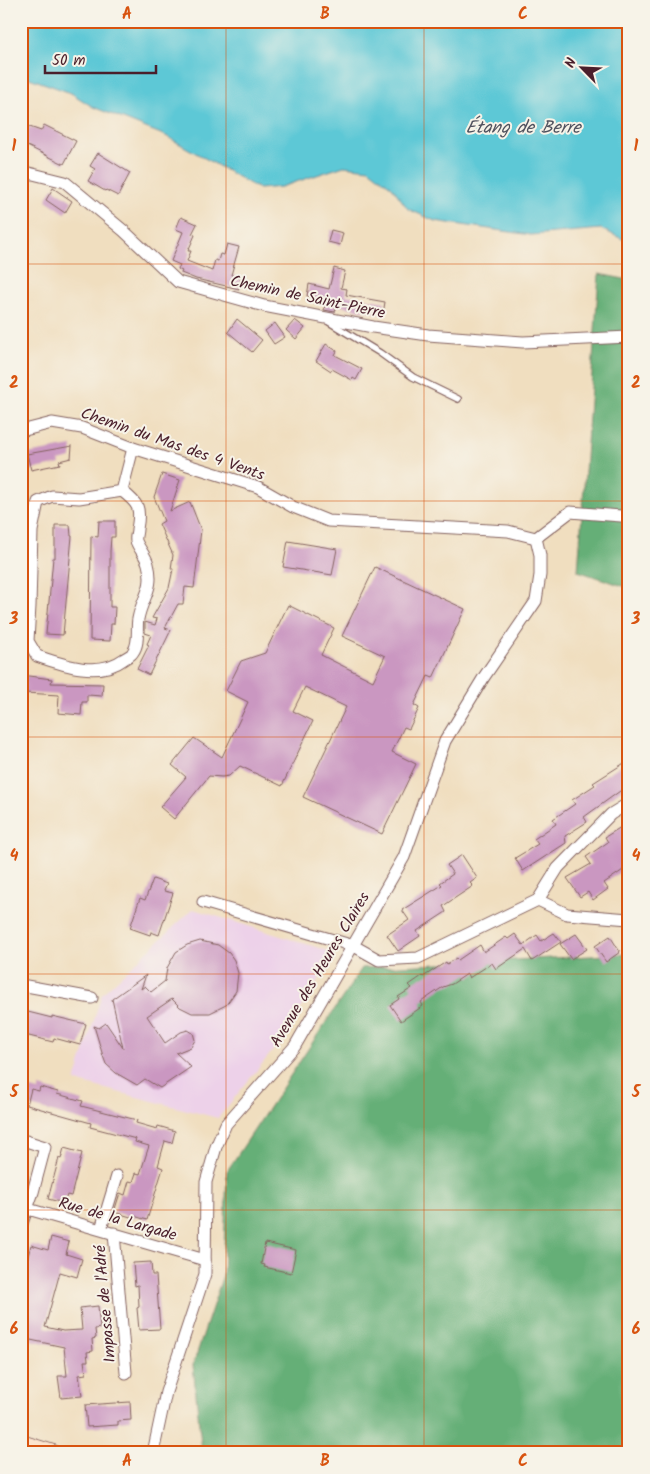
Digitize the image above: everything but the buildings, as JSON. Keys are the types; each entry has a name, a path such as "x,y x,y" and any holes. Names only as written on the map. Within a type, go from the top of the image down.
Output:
{"main road":[{"path":"21,1443 53,1453"}],"street":[{"name":"Chemin de Saint-Pierre","path":"21,171 66,182 124,231 178,282 264,306 373,327 428,335 514,341 629,338"},
{"name":"Chemin du Mas des 4 Vents","path":"21,431 52,423 82,428 133,448 258,487 294,508 328,521 508,531 536,538"},
{"path":"122,491 133,448"},
{"path":"122,491 135,501 139,514 136,539 148,563 150,578 149,593 141,607 137,621 138,636 134,652 119,663 98,669 65,665 37,656 28,642 32,531 38,502 52,496 79,498 122,491"},
{"path":"536,538 570,512 629,518"},
{"name":"Avenue des Heures Claires","path":"153,1453 166,1392 205,1274 206,1182 216,1147 226,1124 295,1046 404,857 445,741 484,677 536,601 540,575 540,555 536,538"},
{"path":"203,902 354,946 379,960 418,958 538,900 558,868 611,814 629,803"},
{"path":"538,900 566,914 629,919"},
{"path":"21,985 92,998"},
{"path":"21,1226 24,1208 45,1147 26,1142"},
{"path":"101,1229 117,1176"},
{"name":"Rue de la Largade","path":"24,1208 205,1260"},
{"name":"Impasse de l'Adré","path":"114,1233 126,1373"}],"lane":[{"path":"321,317 380,353 413,378 458,399"}],"shaded area":[{"path":"193,909 335,953 279,1043 218,1118 75,1081 102,994"}],"green space":[{"path":"599,274 629,280 629,588 578,571"},
{"path":"629,954 629,1453 202,1453 193,1365 223,1275 227,1171 362,968"}],"water":[{"name":"Étang de Berre","path":"21,21 629,21 629,242 601,229 531,235 435,221 408,209 392,187 369,169 344,166 281,187 259,189 166,136 93,107 71,93 21,75"}]}
